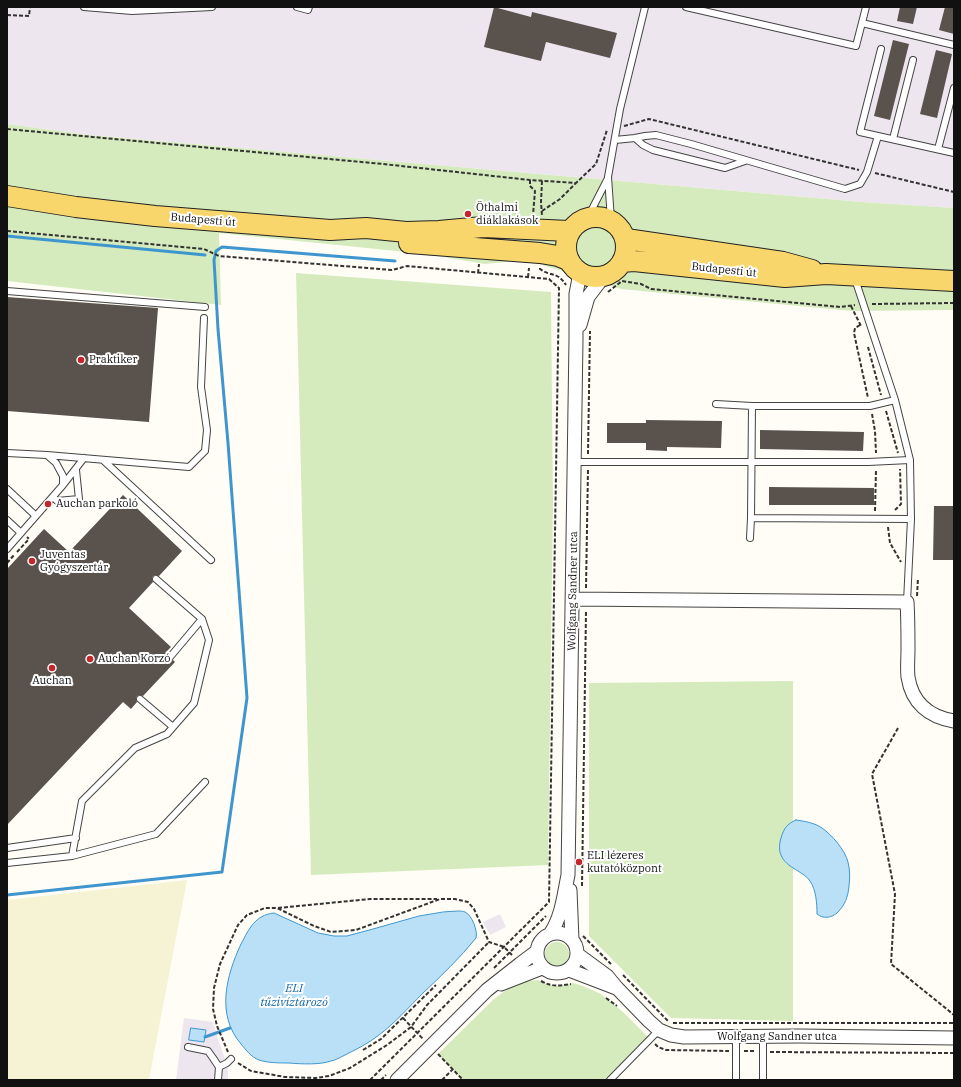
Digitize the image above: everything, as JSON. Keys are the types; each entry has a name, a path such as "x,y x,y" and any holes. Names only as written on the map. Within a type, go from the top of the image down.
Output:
{"main road":[{"name":"Budapesti út","path":"7,196 76,207 155,216 330,230 366,228 406,232 438,231 538,220 569,231"},
{"name":"Budapesti út","path":"7,208 76,207"},
{"path":"574,267 565,245 569,231 577,222 588,217 600,216 611,220 620,228 626,238 626,251 622,262 605,284"},
{"name":"Budapesti út","path":"330,230 363,240 534,258 558,256 574,267 605,284"},
{"name":"Budapesti út","path":"626,238 783,262 826,274"},
{"name":"Budapesti út","path":"622,262 634,261 785,277 826,274 954,281"}],"street":[{"name":"Wolfgang Sandner utca","path":"568,874 575,462 576,294 574,267"},
{"name":"Wolfgang Sandner utca","path":"576,338 588,297 605,284"},
{"path":"573,599 584,592 908,602 908,677 911,691 920,704 929,713 940,718 954,720"},
{"path":"399,1076 487,990 522,969 536,952 541,941 550,934 556,926 568,874"},
{"path":"536,952 542,968 555,974 569,970 576,960 578,954 577,937 568,874"},
{"path":"550,934 562,933 568,936 577,937"},
{"name":"Wolfgang Sandner utca","path":"578,954 607,976 649,1021 655,1035 684,1037 954,1038"},
{"path":"522,969 542,968"},
{"name":"Wolfgang Sandner utca","path":"569,970 618,988"}],"lane":[{"path":"84,7 132,12 212,7"},
{"path":"298,7 308,10 309,7"},
{"path":"611,220 608,177 620,109 645,7"},
{"path":"689,8 856,46 866,7"},
{"path":"862,23 954,45"},
{"path":"881,49 860,132 954,153"},
{"path":"893,139 913,60"},
{"path":"938,149 954,88"},
{"path":"615,140 656,135 844,189 860,184 867,172 878,136"},
{"path":"635,138 643,145 653,150 725,168 745,161"},
{"path":"588,217 608,177"},
{"path":"854,276 895,400 910,460 911,519 908,602"},
{"path":"7,291 205,307"},
{"path":"9,452 189,466 205,452 207,430 201,387 204,318"},
{"path":"716,404 752,406 870,406 895,400"},
{"path":"750,538 752,406"},
{"path":"47,455 56,463 63,476 63,485"},
{"path":"7,549 76,470 84,458"},
{"path":"103,460 211,560"},
{"path":"575,462 877,462 910,460"},
{"path":"53,497 57,501 79,499 76,470"},
{"path":"7,489 36,516"},
{"path":"751,518 911,519"},
{"path":"7,520 21,533"},
{"path":"72,856 82,801 136,748 167,734 194,703 209,640 202,619 156,579"},
{"path":"170,657 202,619"},
{"path":"140,699 173,727"},
{"path":"7,863 72,856 156,834 205,782"},
{"path":"7,848 76,838"},
{"path":"610,1080 655,1035"},
{"path":"736,1037 736,1080"},
{"path":"763,1037 763,1080"},
{"path":"188,1047 208,1051 219,1067 218,1080"},
{"path":"219,1067 231,1059"}],"path":[{"path":"7,15 29,16 30,7"},
{"path":"7,129 383,164 542,181 538,220"},
{"path":"530,180 530,186 535,191 538,220"},
{"path":"538,220 576,184"},
{"path":"7,231 207,250 219,256 392,270 407,266 549,279 559,288 549,902 370,1080"},
{"path":"528,277 534,258"},
{"path":"534,258 540,269 545,273 561,278 566,285 566,289"},
{"path":"478,273 479,262"},
{"path":"605,284 622,281 641,284 651,289 840,307 863,304 954,303"},
{"path":"851,306 861,326"},
{"path":"869,323 855,328 854,333 875,431 877,462 875,519"},
{"path":"582,887 584,592 590,324"},
{"path":"866,342 883,401"},
{"path":"885,409 900,460 901,504 887,519 890,543 902,564"},
{"path":"898,728 872,774 895,894 891,964 954,1015"},
{"path":"370,899 455,899 468,902 474,909 488,942 427,1005 411,1026 387,1045 350,1068 329,1076 316,1078 285,1077 252,1071 231,1059 217,1026 213,1009 214,988 220,964 238,925 247,916 265,908 370,899"},
{"path":"277,908 330,932 356,930 440,899"},
{"path":"493,969 550,911"},
{"path":"577,937 614,966"},
{"path":"488,942 504,947 522,969 527,981 538,980 548,985 559,986 573,983"},
{"path":"619,972 670,1023 954,1023"},
{"path":"363,1050 381,1039 436,985"},
{"path":"601,994 618,1007"},
{"path":"655,1035 658,1047 666,1050 954,1053"},
{"path":"442,1080 453,1069"},
{"path":"381,1080 399,1076"}],"shaded area":[{"path":"7,7 954,7 954,208 862,202 89,135 7,124"},
{"path":"187,880 149,1080 7,1080 7,900"},
{"path":"500,914 506,927 490,935 483,922"},
{"path":"184,1018 213,1022 228,1068 228,1080 176,1080"}],"green space":[{"path":"7,124 89,135 862,202 954,208 954,310 852,311 621,289 526,260 485,264 426,254 219,233 221,305 7,281"},
{"path":"296,273 551,292 553,503 548,865 311,875"},
{"path":"793,681 793,1021 671,1018 589,936 589,683"},
{"path":"557,942 566,945 569,954 566,963 557,966 548,963 545,954 548,945"},
{"path":"538,980 548,985 559,986 573,983 601,994 623,1012 650,1039 610,1080 463,1080 438,1054 494,999 509,988 527,981"}],"water":[{"path":"796,820 822,828 838,843 849,865 850,874 846,901 837,913 832,916 824,917 817,914 815,892 810,881 806,876 785,862 780,854 780,844 783,832 790,823"},
{"name":"ELI tűzivíztározó","path":"458,911 465,912 470,916 475,927 476,938 464,953 396,1020 375,1038 358,1048 337,1059 321,1063 305,1064 270,1062 256,1059 247,1051 233,1033 228,1021 226,1008 226,995 231,969 247,933 257,920 267,914 274,913 318,933 334,936 347,936 419,916"},
{"path":"191,1028 206,1030 204,1042 189,1040"}],"building":[{"path":"494,7 531,17 532,12 617,33 610,58 546,42 541,61 484,47"},
{"path":"900,7 917,7 913,24 897,21"},
{"path":"945,7 954,7 954,34 939,30"},
{"path":"893,40 909,44 890,120 874,116"},
{"path":"936,50 952,54 937,118 920,114"},
{"name":"Praktiker","path":"7,297 158,308 149,422 7,411"},
{"path":"646,420 722,421 721,448 667,447 667,451 646,450 646,443 607,443 607,423 646,423"},
{"path":"760,430 864,432 863,451 760,449"},
{"path":"769,487 874,488 874,505 769,505"},
{"name":"Auchan Korzó","path":"123,495 182,551 159,576 153,576 153,582 129,608 171,647 165,653 167,654 166,658 169,661 173,660 175,662 143,696 137,696 137,702 131,709 123,702 7,825 7,569 44,529 69,552"},
{"path":"934,506 954,506 954,560 933,560"}],"waterway":[{"path":"7,236 205,255"},
{"path":"7,895 222,872 247,698 218,329 214,260 216,251 222,247 395,261"},
{"path":"205,1037 230,1028"}],"place":[{"name":"Öthalmi diáklakások","path":"468,214"},
{"name":"Praktiker","path":"81,360"},
{"name":"Auchan parkoló","path":"48,504"},
{"name":"Juventas Gyógyszertár","path":"32,561"},
{"name":"Auchan Korzó","path":"90,659"},
{"name":"Auchan","path":"52,668"},
{"name":"ELI lézeres kutatóközpont","path":"579,862"}]}
